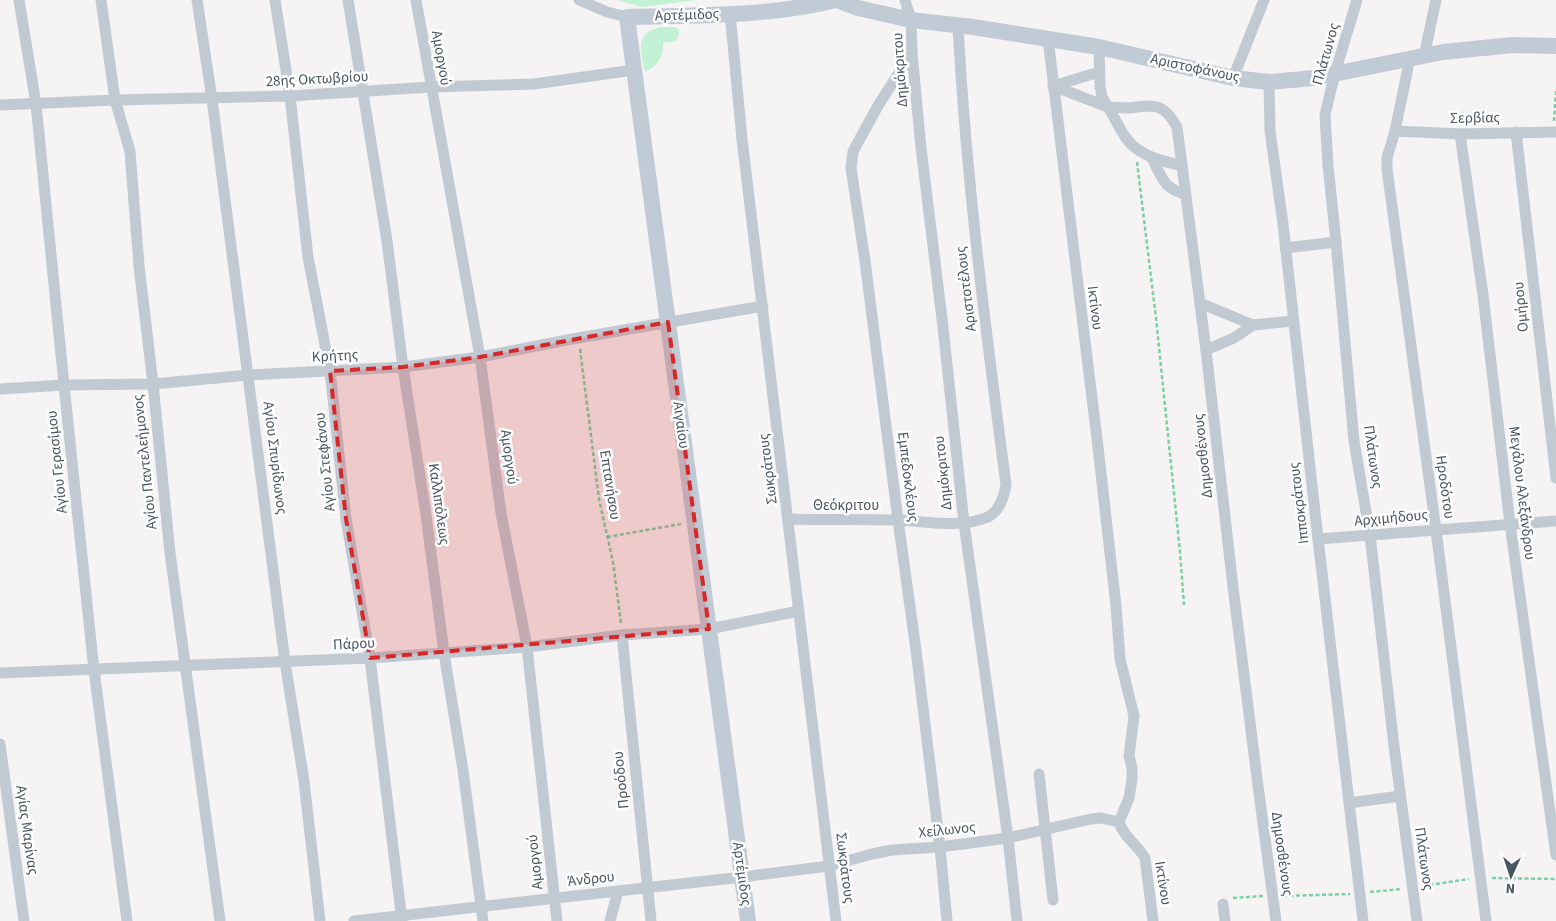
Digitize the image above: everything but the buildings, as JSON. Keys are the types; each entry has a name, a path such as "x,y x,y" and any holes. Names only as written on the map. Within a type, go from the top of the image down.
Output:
{"main road":[{"name":"Αρτέμιδος","path":"627,17 791,9 837,0"},
{"name":"Αριστοφάνους","path":"837,0 858,8 911,20 958,25 1099,47 1232,78 1269,82 1314,78 1443,52 1513,45 1556,46"},
{"name":"Αιγαίου","path":"627,17 736,833"},
{"name":"Αρτέμιδος","path":"736,833 748,918"}],"street":[{"name":"Αγίου Γερασίμου","path":"20,0 36,104 94,670 128,921"},
{"name":"Αγίου Παντελεήμονος","path":"101,0 115,100 130,150 138,266 153,384 170,553 220,921"},
{"name":"Αγίου Σπυρίδωνος","path":"197,0 249,375 285,662 304,781 320,921"},
{"name":"Αγίου Στεφάνου","path":"275,0 290,96 308,257 330,371 346,519 370,658 401,918"},
{"name":"Καλλιπόλεως","path":"347,0 387,241 403,367 426,515 444,653 463,770 483,921"},
{"name":"Αμοργού","path":"416,0 480,357 501,514 527,647 557,921"},
{"path":"579,0 606,12 627,17"},
{"name":"Δημόκριτου","path":"905,0 911,20 912,53 921,148 964,523 1008,838 1017,921"},
{"path":"1232,78 1264,0"},
{"name":"Πλάτωνος","path":"1357,0 1335,73 1325,115 1328,165 1354,441 1370,535 1400,796 1417,921"},
{"name":"Ηροδότου","path":"1436,0 1387,158 1387,169 1486,921"},
{"name":"Σωκράτους","path":"730,13 742,139 836,921"},
{"name":"Αριστοτέλους","path":"958,25 962,100 976,244 1006,485 999,508 989,516 964,523"},
{"name":"Ικτίνου","path":"1048,39 1098,447 1120,659 1134,716 1129,756 1132,779 1129,798 1119,822 1124,835 1140,850 1145,858 1153,921"},
{"path":"1099,47 1102,97 1131,144 1152,158 1182,166"},
{"name":"Εμπεδοκλέους","path":"912,53 857,144 853,152 852,162 916,650 947,921"},
{"name":"28ης Οκτωβρίου","path":"0,105 290,96 431,87 534,84 634,70"},
{"path":"1053,86 1099,72"},
{"name":"Ιπποκράτους","path":"1269,82 1270,131 1363,921"},
{"path":"1053,86 1108,107"},
{"name":"Δημοσθένους","path":"1108,107 1157,107 1170,114 1177,127 1206,350 1234,597 1276,921"},
{"name":"Σερβίας","path":"1395,131 1460,134 1555,133"},
{"name":"Ομήρου","path":"1516,132 1556,478"},
{"name":"Μεγάλου Αλεξάνδρου","path":"1460,134 1483,295 1510,524 1556,855"},
{"path":"1152,158 1169,188 1186,194"},
{"path":"1285,248 1336,242"},
{"path":"1200,303 1253,325 1293,321"},
{"name":"Κρήτης","path":"0,389 64,385 153,384 249,375 403,367 480,357 763,306"},
{"path":"1206,350 1234,338 1253,325"},
{"name":"Θεόκριτου","path":"789,520 898,520 964,523"},
{"name":"Αρχιμήδους","path":"1318,540 1556,520"},
{"name":"Πάρου","path":"0,673 370,658 527,647 622,635 709,629 800,611"},
{"name":"Προόδου","path":"622,635 651,921"},
{"name":"Αγίας Μαρίνας","path":"0,744 24,921"},
{"path":"1039,774 1053,900"},
{"path":"1349,803 1400,796"},
{"name":"Χείλωνος","path":"742,877 829,866 892,850 940,847 1008,838 1091,819 1101,818 1119,822"},
{"name":"Άνδρου","path":"354,921 401,918 481,906 742,877"},
{"path":"610,921 618,891"},
{"path":"1223,904 1225,921"}],"path":[{"path":"1555,133 1556,90"},
{"path":"1131,144 1137,161 1141,191 1184,605"},
{"name":"Επτανήσου","path":"578,338 599,499 613,562 622,635"},
{"path":"607,537 694,522"},
{"path":"1223,904 1225,900 1230,898 1360,894 1480,878 1556,879"}],"highlighted area":[{"path":"668,322 709,629 370,658 346,519 330,371 403,367 480,357"}],"green space":[{"path":"617,0 697,0 642,7"},
{"path":"662,27 676,27 679,30 678,37 672,42 663,42 661,57 653,67 645,72 641,50 643,38 647,33"}]}
